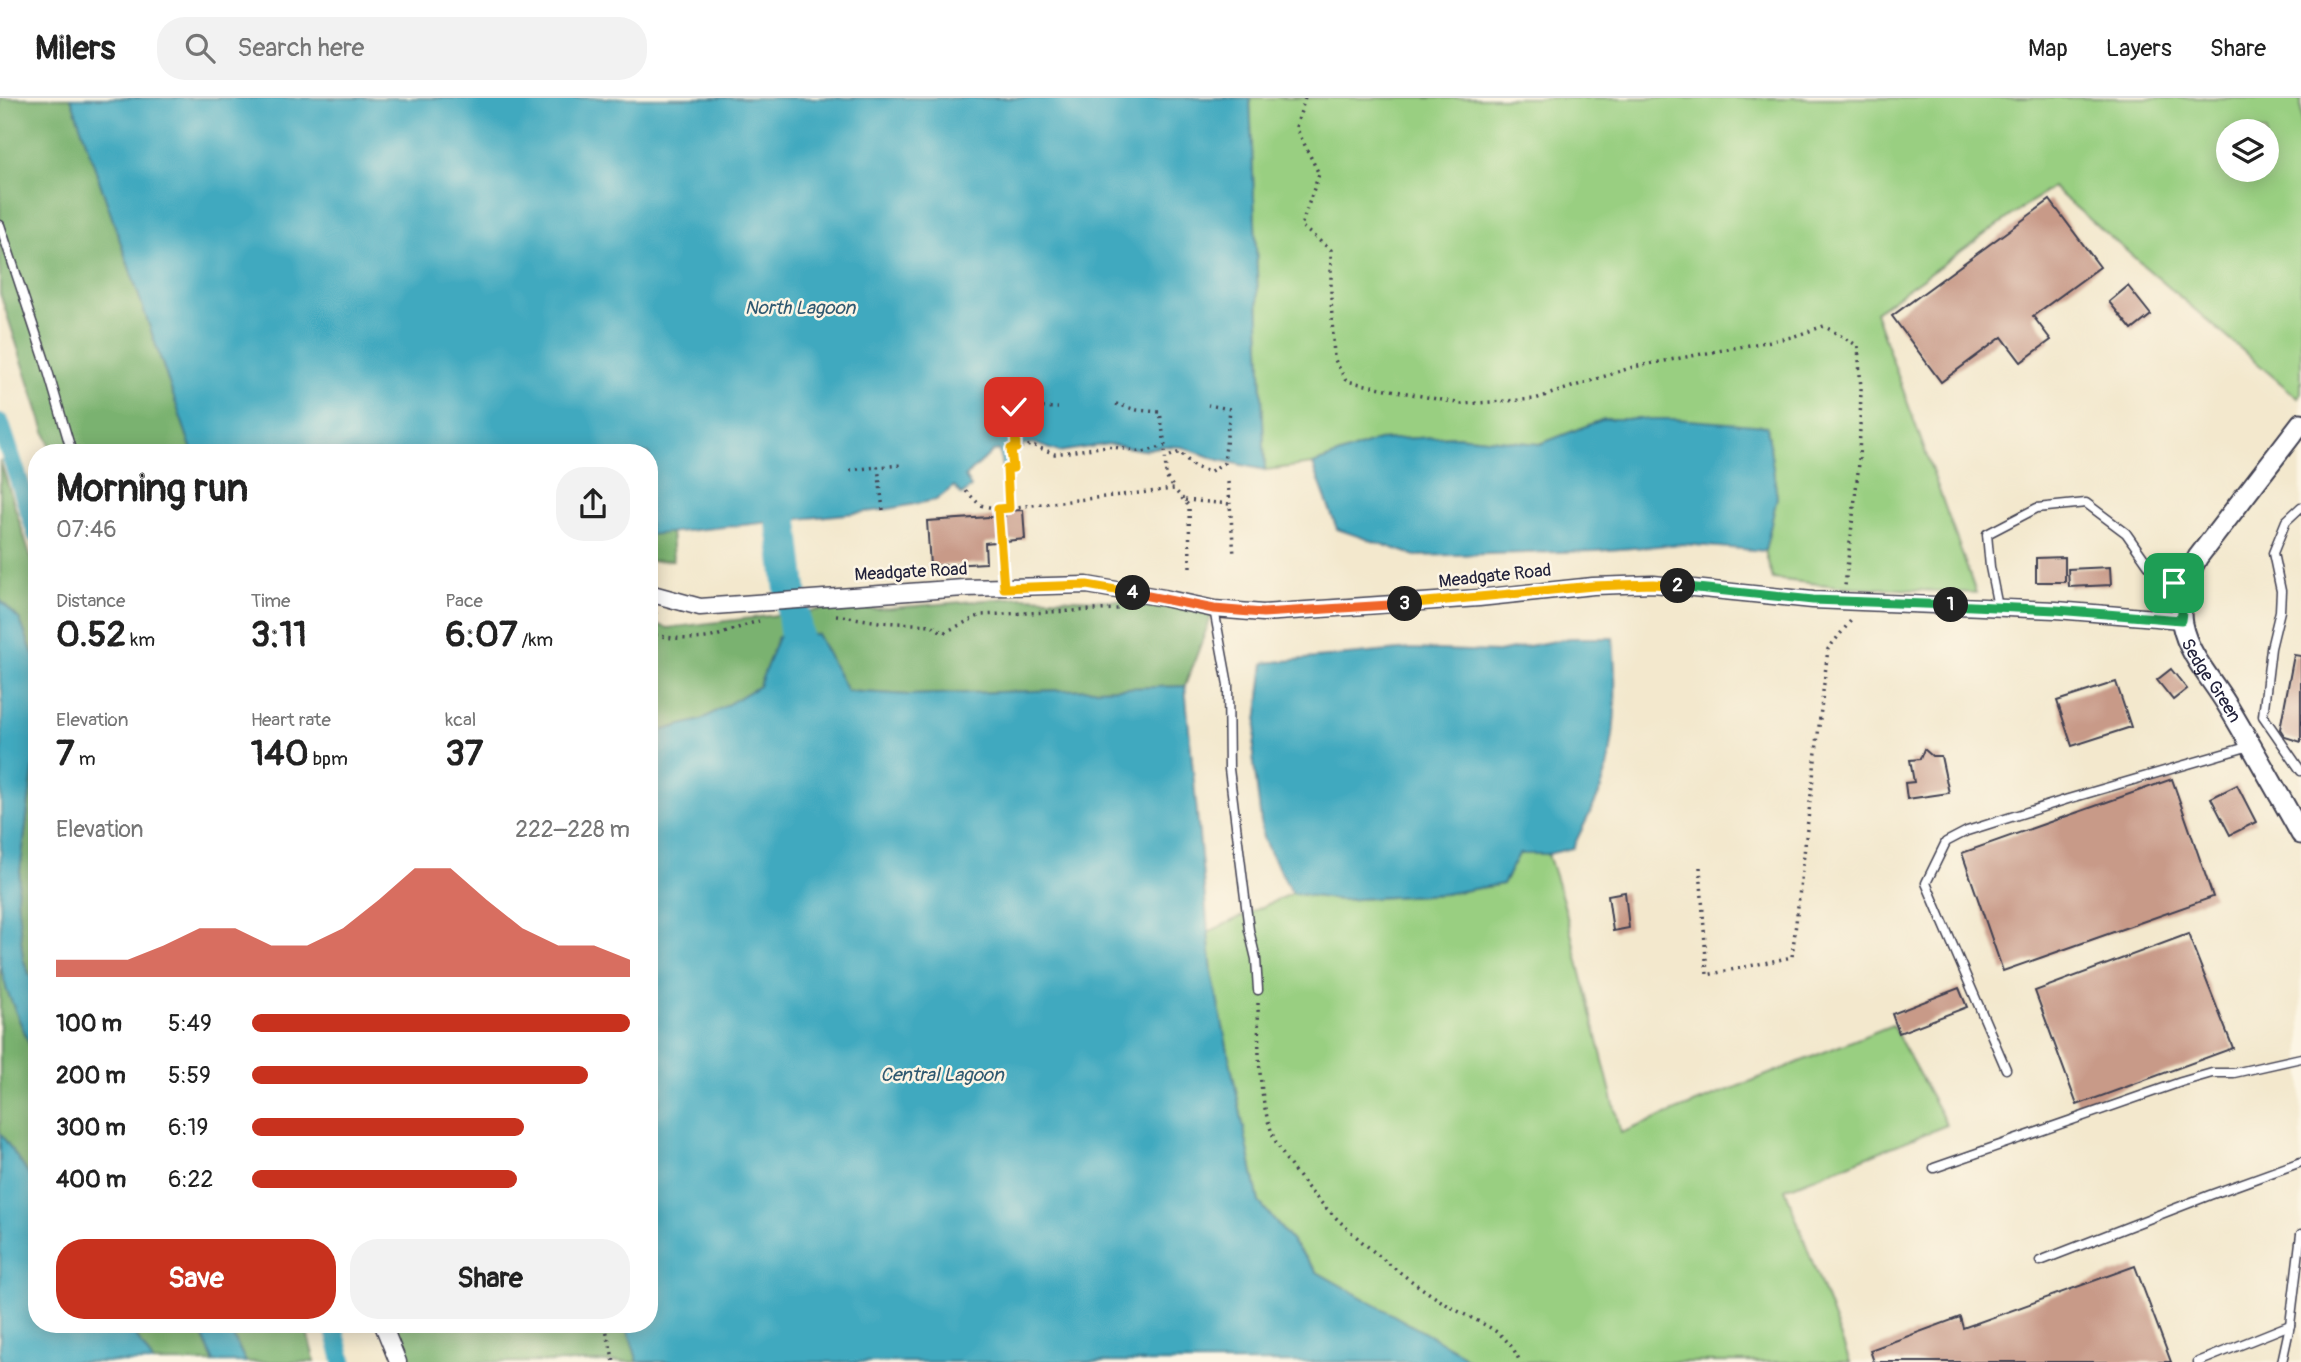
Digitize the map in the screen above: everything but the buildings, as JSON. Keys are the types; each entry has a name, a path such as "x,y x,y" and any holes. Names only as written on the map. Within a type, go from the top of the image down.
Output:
{"street":[{"name":"Sedge Green","path":"2301,424 2198,557 2190,571 2185,589 2181,620 2186,641 2196,659 2301,834"},
{"name":"Meadgate Road","path":"658,595 701,607 765,612 827,596 964,588 1087,585 1214,609 1263,613 1479,598 1593,586 1653,584 1841,602 1998,607 2181,620"},
{"path":"386,1333 398,1362"}],"lane":[{"path":"0,225 69,444"},
{"path":"1998,607 1987,534 2037,508 2086,503 2126,533 2151,570 2185,589"},
{"path":"2301,507 2286,521 2273,553 2281,591 2280,611 2263,701 2263,716 2301,771"},
{"path":"1214,609 1228,685 1229,769 1258,990"},
{"path":"2006,1069 1926,883 1946,842 1967,831 2068,799 2250,746"},
{"path":"1934,1168 2180,1082 2212,1073 2234,1073 2301,1058"},
{"path":"2040,1261 2301,1162"},
{"path":"2282,1362 2290,1325 2301,1234"},
{"path":"2198,1362 2290,1325"}],"path":[{"path":"1305,98 1296,127 1319,174 1301,226 1331,250 1334,358 1346,381 1462,404 1535,399 1633,367 1792,337 1824,326 1858,346 1861,389 1859,463 1841,602"},
{"path":"1116,404 1137,410 1160,412 1166,477 1189,506 1190,567"},
{"path":"1170,456 1180,452 1194,466 1209,472 1224,463 1230,408 1208,405"},
{"path":"1016,448 1014,407 1058,408"},
{"path":"1009,508 1007,468 1013,468 1011,449 1032,445 1055,454 1107,446 1143,452 1165,446"},
{"path":"1165,462 1172,450"},
{"path":"850,470 901,466"},
{"path":"878,467 883,510"},
{"path":"1228,482 1234,555"},
{"path":"966,491 980,505 998,509 1174,489"},
{"path":"1183,500 1230,504"},
{"path":"998,509 1004,588"},
{"path":"1700,867 1707,975 1791,957 1828,649 1849,626 1863,603"},
{"path":"829,614 879,622 932,625 943,633 981,615 1125,609"},
{"path":"658,636 666,639 714,636 765,612"},
{"path":"1258,990 1262,1093 1271,1131 1308,1190 1374,1253 1451,1307 1497,1330 1520,1362"},
{"path":"607,1333 614,1362"}],"green space":[{"path":"0,98 71,98 190,444 49,444 0,293"},
{"path":"1250,98 2301,98 2301,393 2298,398 2052,187 1875,312 1976,593 1837,586 1773,579 1765,551 1777,497 1767,426 1604,419 1540,444 1456,436 1378,440 1313,464 1265,470"},
{"path":"0,460 28,549 28,641 20,620 0,600"},
{"path":"671,531 673,560 658,561 658,533"},
{"path":"1022,597 1153,602 1214,609 1185,686 909,695 847,691 817,634 778,637 759,686 701,720 658,732 658,625 668,628 827,609 879,609"},
{"path":"28,810 28,971 23,959 17,896"},
{"path":"1519,854 1548,854 1563,901 1621,1133 1892,1025 1947,1125 1785,1189 1850,1362 1471,1362 1457,1351 1317,1272 1259,1202 1212,973 1208,932 1292,893 1340,900 1444,894 1503,884"},
{"path":"0,964 7,991 28,1041 28,1173 0,1133"},
{"path":"134,1333 200,1333 214,1362 153,1362"},
{"path":"231,1333 307,1333 315,1362 246,1362"},
{"path":"393,1333 629,1333 638,1362 405,1362"}],"water":[{"name":"North Lagoon","path":"71,98 1250,98 1265,470 1219,460 1182,447 1165,446 1142,450 1109,444 1059,452 1033,443 1009,447 1011,466 1002,467 999,450 993,451 965,477 971,487 962,495 954,486 936,500 883,510 658,534 658,444 190,444"},
{"path":"1604,419 1675,419 1767,426 1777,497 1765,551 1682,544 1596,551 1416,556 1337,529 1313,464 1378,440 1456,436 1540,444"},
{"path":"0,600 20,620 28,641 28,810 17,896 23,959 28,971 28,1041 7,991 0,964"},
{"name":"Central Lagoon","path":"817,634 847,691 909,695 1185,686 1212,973 1259,1202 1317,1272 1457,1351 1471,1362 638,1362 629,1333 658,1333 658,732 701,720 759,686 778,637"},
{"path":"1570,638 1613,638 1615,677 1615,717 1610,756 1599,794 1573,848 1548,854 1519,854 1503,884 1444,894 1340,900 1292,893 1263,839 1253,755 1264,663 1410,649 1498,652"},
{"path":"0,1133 28,1173 28,1333 134,1333 153,1362 0,1362"},
{"path":"200,1333 231,1333 246,1362 214,1362"}],"waterway":[{"path":"0,423 28,508"},
{"path":"782,519 796,635"},
{"path":"335,1333 343,1362"}],"route":[{"path":"1014,407 1013,432 1016,448 1011,449 1013,468 1007,469 1009,508 998,509 1004,588 1087,585 1214,609 1263,613 1479,598 1593,586 1653,584 1813,600 2056,610 2181,620 2185,589 2174,583"}]}
